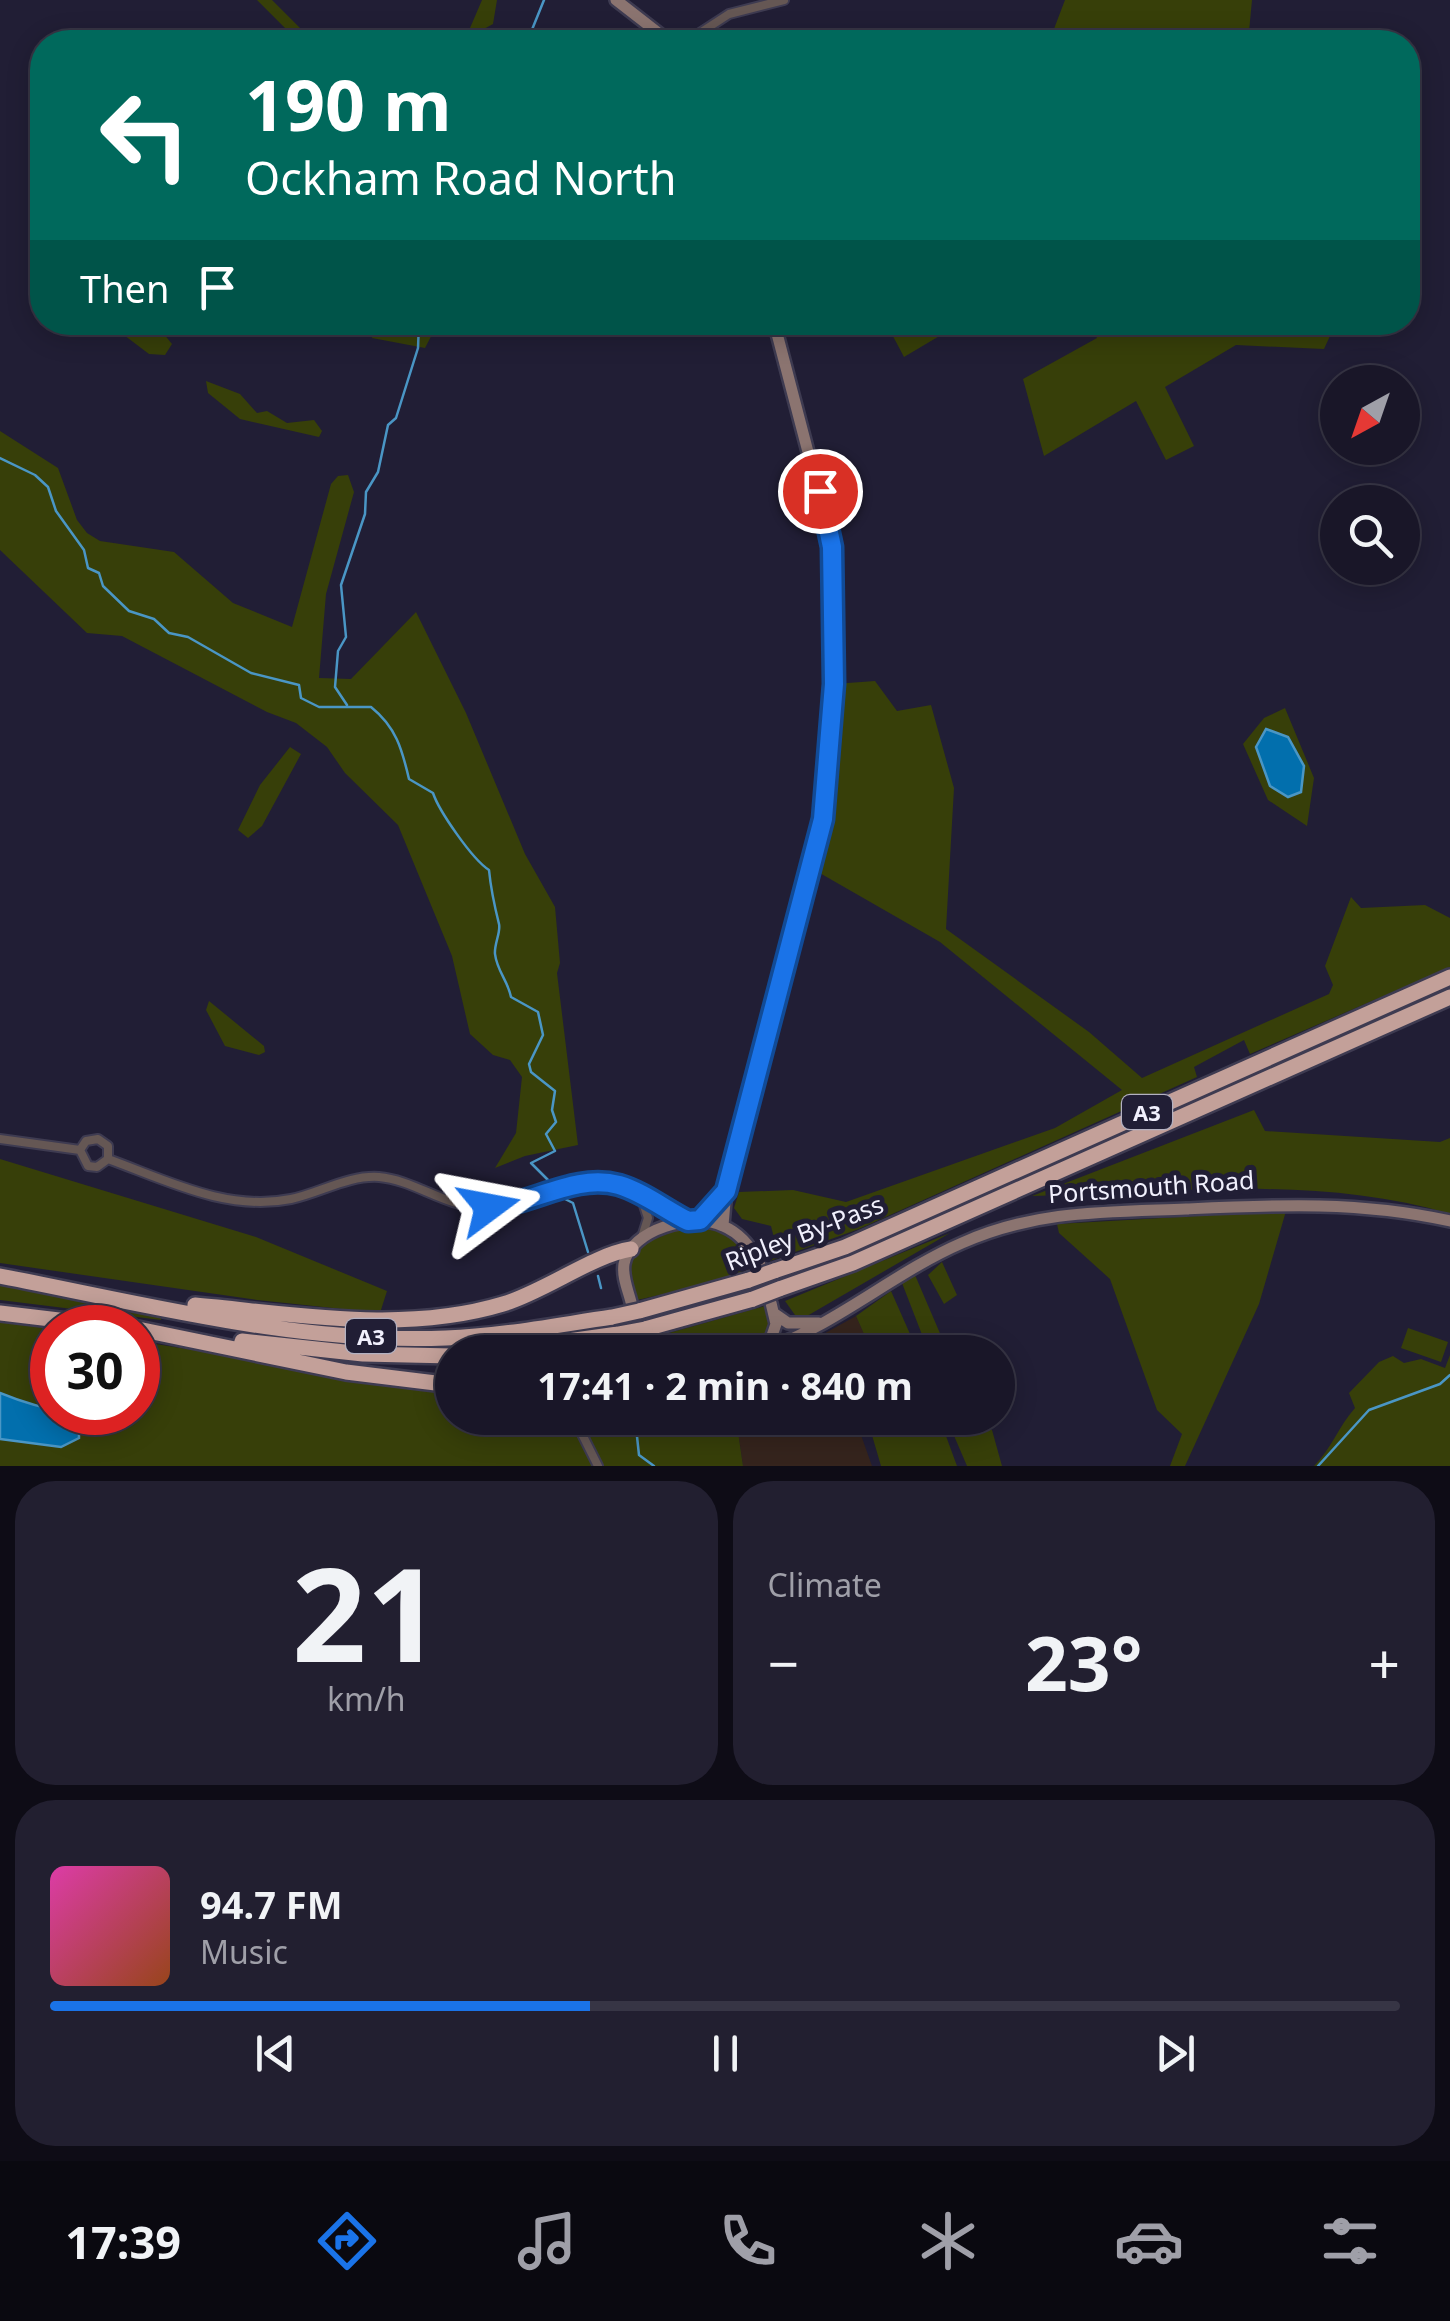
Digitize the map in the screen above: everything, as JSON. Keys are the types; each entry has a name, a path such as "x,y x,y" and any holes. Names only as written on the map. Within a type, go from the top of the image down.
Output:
{"highway":[{"name":"Ripley By-Pass","path":"131,1302 264,1325 408,1338 534,1329 612,1317 635,1307 749,1280 767,1268 845,1247 1450,977"},
{"name":"Ripley By-Pass","path":"665,1335 753,1299 775,1302 853,1263 1450,997"},
{"name":"A3","path":"0,1276 131,1302 392,1320 444,1316 522,1298 634,1246"},
{"path":"0,1313 30,1317"},
{"name":"A3","path":"160,1331 363,1354 435,1356"},
{"name":"A3","path":"160,1334 346,1372 435,1383"}],"main road":[{"path":"616,0 655,30"},
{"path":"723,1225 726,1191 823,819 834,684 830,536 777,335"},
{"path":"635,1307 623,1271 634,1246 694,1221 726,1191"},
{"name":"Portsmouth Road","path":"794,1335 961,1243 1008,1225 1058,1214 1317,1203 1388,1208 1450,1220"},
{"path":"694,1221 723,1225 746,1242 767,1268"},
{"path":"775,1302 788,1324 819,1322"},
{"path":"769,1335 775,1302"}],"street":[{"path":"705,30 730,14 784,0"},
{"path":"98,1138 108,1146 108,1159 102,1166 88,1166 80,1150 86,1141 98,1138"},
{"path":"0,1139 80,1150"},
{"path":"108,1159 180,1187 258,1202 290,1199 371,1177 390,1179 476,1208 507,1206 570,1186 612,1184 694,1221"},
{"path":"634,1246 648,1218 641,1196"},
{"path":"582,1435 598,1466"}],"shaded area":[{"path":"856,1316 864,1334 862,1335 822,1335"},
{"path":"738,1435 861,1435 872,1466 743,1466"}],"green space":[{"path":"257,0 272,0 302,30 287,30"},
{"path":"482,0 497,0 493,24 482,30 469,30"},
{"path":"1065,0 1252,0 1249,30 1054,30"},
{"path":"124,335 165,335 172,344 165,355 149,354"},
{"path":"373,335 432,335 425,348 372,338"},
{"path":"892,335 941,335 904,357"},
{"path":"1095,335 1330,335 1324,349 1236,345 1165,387 1194,446 1166,460 1136,401 1044,456 1023,379 1097,338"},
{"path":"206,381 240,394 257,413 267,411 287,423 314,420 322,431 319,437 240,419 208,393"},
{"path":"0,431 58,468 77,520 87,533 100,541 174,552 233,603 292,627 331,484 338,476 348,475 354,492 326,594 319,678 351,679 416,612 466,713 525,854 555,907 560,963 557,973 578,1145 525,1156 495,1168 516,1133 522,1077 510,1060 493,1055 470,1034 452,956 398,825 345,773 327,747 296,723 267,712 122,636 87,633 0,550"},
{"path":"875,681 897,711 931,705 954,788 946,929 1089,1032 1142,1078 1329,994 1333,985 1325,966 1351,897 1361,908 1425,905 1450,918 1450,967 1250,1054 1244,1040 1194,1067 1197,1077 859,1229 770,1261 776,1246 771,1226 742,1219 734,1208 739,1192 793,1190 846,1202 1055,1128 1122,1090 940,942 811,868 834,684"},
{"path":"1285,708 1314,778 1307,826 1268,800 1243,744 1264,718"},
{"path":"290,747 301,754 262,826 248,838 238,830 260,785"},
{"path":"209,1001 264,1046 265,1052 259,1055 225,1046 206,1010"},
{"path":"1254,1110 1265,1131 1440,1142 1450,1138 1450,1214 1399,1202 1295,1190 1032,1196"},
{"path":"0,1159 256,1237 387,1291 380,1313 257,1300 0,1263"},
{"path":"1286,1211 1259,1304 1185,1466 1170,1466 1182,1434 1157,1410 1110,1279 1059,1233 1057,1224"},
{"path":"687,1226 728,1233 756,1267 707,1284 633,1301 626,1267 645,1243"},
{"path":"950,1233 807,1316 795,1315 785,1301"},
{"path":"942,1262 957,1295 944,1304 928,1275"},
{"path":"915,1275 941,1335 922,1335 902,1283"},
{"path":"0,1282 109,1305 40,1305 0,1300"},
{"path":"891,1291 910,1335 862,1335 856,1316"},
{"path":"768,1305 768,1326 763,1335 662,1335"},
{"path":"0,1322 30,1326 30,1435 160,1435 160,1345 435,1390 435,1435 579,1435 594,1466 0,1466"},
{"path":"1408,1328 1448,1342 1441,1362 1401,1348"},
{"path":"1450,1355 1450,1466 1314,1466 1355,1408 1349,1393 1379,1362 1393,1356 1404,1363 1421,1359 1445,1368"},
{"path":"588,1435 738,1435 743,1466 602,1466"},
{"path":"872,1435 947,1435 957,1466 881,1466"},
{"path":"954,1435 993,1435 1002,1466 967,1466"}],"water":[{"path":"1266,729 1288,737 1304,766 1301,792 1288,797 1270,786 1256,747"},
{"path":"0,1393 30,1404 30,1435 79,1435 61,1447 0,1439"}],"waterway":[{"path":"532,30 544,0"},
{"path":"347,705 335,687 338,651 346,637 341,585 365,514 366,492 378,472 388,425 396,418 418,335"},
{"path":"0,458 35,475 48,487 56,511 84,550 88,568 99,573 103,586 129,611 154,619 169,633 188,637 251,673 299,685 301,698 319,707 371,707 387,722 409,779 433,793 457,834 489,870 499,927 496,960 511,997 538,1012 543,1035 529,1064 531,1072 555,1091 552,1110 556,1122 546,1134 555,1151 531,1163 548,1180 549,1190"},
{"path":"555,1194 573,1203 588,1252"},
{"path":"598,1276 601,1288"},
{"path":"1318,1466 1369,1410 1440,1384 1450,1375"},
{"path":"637,1435 639,1455 654,1466"}],"route":[{"path":"489,1207 507,1206 570,1186 612,1184 688,1221 700,1220 710,1213 726,1191 823,819 834,684 832,547 820,491"}]}
